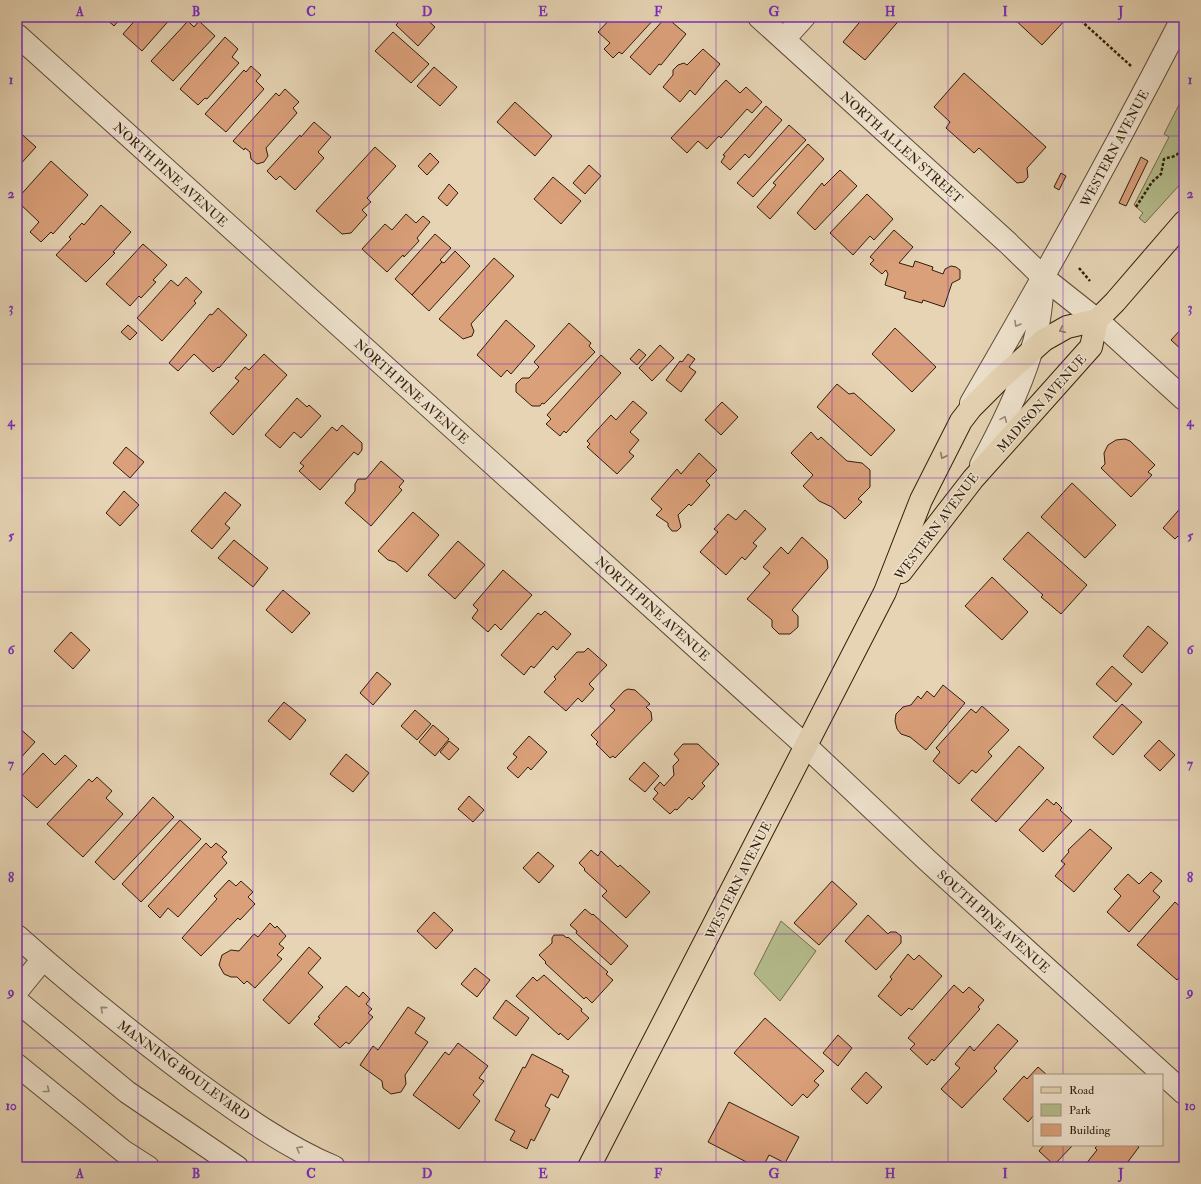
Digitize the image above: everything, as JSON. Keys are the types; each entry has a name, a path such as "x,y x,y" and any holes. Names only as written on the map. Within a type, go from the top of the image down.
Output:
{"main road":[{"path":"961,422 983,396 1032,349 1044,340 1067,327 1097,320 1115,302 1184,222"},
{"name":"MADISON AVENUE","path":"973,479 1091,347 1097,320"},
{"name":"WESTERN AVENUE","path":"589,1167 886,592 921,500 961,422"},
{"name":"WESTERN AVENUE","path":"886,592 973,479"}],"street":[{"name":"NORTH ALLEN STREET","path":"759,17 1008,243 1044,278 1097,320 1184,399"},
{"path":"784,39 804,17"},
{"name":"WESTERN AVENUE","path":"961,422 1044,278 1150,82 1183,17"},
{"name":"NORTH PINE AVENUE","path":"17,35 807,747"},
{"name":"WESTERN AVENUE","path":"973,479 996,436 1032,349 1040,315 1044,278"},
{"name":"SOUTH PINE AVENUE","path":"807,747 928,861 1184,1093"},
{"name":"MANNING BOULEVARD","path":"17,936 43,960 139,1039 218,1097 269,1132 334,1167"},
{"path":"17,991 43,960"},
{"path":"17,1001 127,1092 237,1167"},
{"path":"17,1065 124,1151 148,1167"}],"path":[{"path":"1077,17 1150,82"},
{"path":"1136,207 1152,182 1160,174 1164,159 1176,155 1180,151 1182,142 1180,134 1184,125"},
{"path":"1079,268 1090,281"}],"green space":[{"path":"1184,95 1184,180 1145,223 1139,218 1143,213 1134,205 1169,137 1164,134"},
{"path":"781,921 816,951 780,1001 754,974"}],"building":[{"path":"104,17 122,17 114,26"},
{"path":"138,17 172,17 142,51 123,34"},
{"path":"403,17 424,17 435,27 418,46 396,25"},
{"path":"612,17 656,17 622,54 619,52 613,58 604,49 610,43 598,32"},
{"path":"666,17 686,34 661,65 659,64 650,75 630,57"},
{"path":"864,17 902,17 865,60 843,42"},
{"path":"1012,17 1068,17 1042,45"},
{"path":"188,21 194,27 199,21 215,36 173,81 151,61"},
{"path":"393,32 429,64 411,83 375,51"},
{"path":"225,37 238,49 232,57 239,63 207,99 205,98 198,105 180,89"},
{"path":"703,49 720,64 695,95 690,90 680,102 663,87 673,75 673,70 678,65 684,63 687,65"},
{"path":"251,66 261,75 256,81 264,89 226,132 205,114 244,70 246,72"},
{"path":"434,67 457,87 440,106 417,86"},
{"path":"964,73 1046,147 1027,168 1028,177 1024,182 1017,183 979,148 974,153 946,128 950,122 934,107"},
{"path":"726,80 740,93 746,87 762,102 752,113 747,109 721,138 719,136 707,149 698,141 687,153 671,138"},
{"path":"285,89 299,102 293,108 297,113 266,148 268,156 264,162 257,164 251,159 250,152 245,148 244,150 233,141 276,93 279,96"},
{"path":"515,102 552,136 535,156 497,122"},
{"path":"766,106 782,120 749,158 745,154 730,170 721,162 725,156 723,155"},
{"path":"314,122 331,137 318,152 324,158 295,190 280,176 276,180 267,171"},
{"path":"789,125 806,140 753,197 737,183"},
{"path":"17,130 36,147 17,168"},
{"path":"808,144 824,159 770,219 757,207 776,185 773,183"},
{"path":"375,147 396,166 367,198 371,202 362,210 367,215 351,233 342,234 316,211"},
{"path":"430,153 439,162 427,175 418,166"},
{"path":"1141,157 1148,161 1126,206 1119,203"},
{"path":"51,161 88,195 53,234 51,232 41,242 30,232 39,222 17,201 17,199"},
{"path":"589,165 601,176 585,194 573,183"},
{"path":"840,170 857,186 815,230 797,213 822,183 824,186"},
{"path":"1061,173 1066,176 1059,190 1054,187"},
{"path":"553,177 581,201 561,224 534,199"},
{"path":"449,184 458,193 447,206 438,198"},
{"path":"867,194 893,219 874,240 870,236 853,255 830,233"},
{"path":"101,205 131,232 113,252 115,253 86,282 56,255 71,239 69,237 82,223 84,225"},
{"path":"406,214 416,223 423,216 430,222 417,238 419,241 387,272 362,249 385,224 392,230"},
{"path":"894,230 913,247 899,263 913,267 915,261 933,267 932,270 943,274 945,269 951,266 960,270 960,279 952,283 944,307 923,300 922,303 904,298 906,292 885,285 888,274 886,270 882,274 870,264 874,260 870,257"},
{"path":"435,234 451,248 440,260 442,262 412,295 395,279"},
{"path":"143,244 167,265 153,280 156,282 141,298 139,296 130,306 106,284"},
{"path":"455,251 470,266 429,311 412,295 442,262 444,263"},
{"path":"494,258 514,276 471,324 474,331 472,336 463,339 439,319"},
{"path":"186,277 202,292 194,301 196,303 162,341 137,318 171,280 178,286"},
{"path":"218,308 247,335 219,368 218,367 213,372 194,354 178,371 169,363 210,314 212,315"},
{"path":"506,320 535,346 511,374 507,370 501,377 477,355"},
{"path":"569,323 591,343 589,346 595,352 544,404 542,403 540,406 532,406 516,392 516,384 522,378 529,378 539,367 534,362"},
{"path":"128,325 137,333 130,340 121,332"},
{"path":"1184,326 1184,352 1171,340"},
{"path":"895,328 936,367 912,392 872,354"},
{"path":"660,345 674,358 652,381 639,368"},
{"path":"639,349 646,355 637,365 630,359"},
{"path":"264,354 287,375 233,435 210,413 239,381 235,378 245,367 249,370"},
{"path":"688,354 695,359 689,367 696,372 681,392 666,380 680,361 682,362"},
{"path":"601,355 621,373 566,433 564,431 560,436 546,424 551,419 547,415"},
{"path":"837,384 849,394 854,393 895,430 871,456 817,407"},
{"path":"297,398 307,407 309,405 321,416 301,438 294,432 280,448 265,435"},
{"path":"633,401 647,413 630,432 639,440 629,452 634,456 617,474 587,447 590,444 587,441 611,415 616,420"},
{"path":"722,402 738,417 721,435 705,420"},
{"path":"342,425 362,443 362,450 358,455 354,452 320,490 299,471 304,466 300,463 332,427 337,431"},
{"path":"811,432 818,440 821,437 847,461 862,463 870,470 870,487 858,499 862,502 845,519 832,507 819,501 803,486 813,475 791,453"},
{"path":"1125,439 1130,441 1155,465 1148,472 1152,475 1131,497 1101,468 1105,464 1104,453 1108,445 1116,440"},
{"path":"126,447 144,462 130,478 113,463"},
{"path":"699,453 717,470 706,481 710,485 691,506 689,504 678,515 681,527 677,531 672,531 668,526 668,523 656,515 662,509 651,499 677,469 681,474"},
{"path":"381,461 404,481 399,487 402,490 371,526 345,503 355,491 355,484 358,479 366,479"},
{"path":"1072,483 1116,525 1085,558 1041,517"},
{"path":"124,491 139,505 120,526 106,513"},
{"path":"225,492 241,505 225,524 230,528 212,549 191,531"},
{"path":"1184,504 1184,541 1178,536 1175,539 1163,528"},
{"path":"745,510 766,529 753,543 757,546 745,560 742,557 726,575 700,552 718,532 714,529 728,514 736,520"},
{"path":"413,512 439,535 407,572 395,562 388,560 378,551"},
{"path":"1028,532 1087,585 1061,614 1041,597 1043,595 1003,559"},
{"path":"802,537 827,560 828,568 792,610 798,616 798,627 790,634 779,634 772,627 772,620 747,599 770,573 763,567 781,547 788,554"},
{"path":"234,540 268,568 253,587 218,558"},
{"path":"458,541 485,565 455,599 428,575"},
{"path":"503,570 532,595 501,630 495,624 488,632 472,618 478,610 473,605"},
{"path":"992,577 1028,612 1002,640 965,606"},
{"path":"283,590 310,613 292,633 266,610"},
{"path":"545,611 571,634 557,650 553,646 534,668 531,666 524,675 501,655 538,613 541,615"},
{"path":"1148,626 1168,643 1142,673 1123,656"},
{"path":"71,632 90,650 73,669 54,651"},
{"path":"588,648 607,665 589,684 594,689 582,702 578,698 566,711 544,692 556,679 554,677 577,652 584,652"},
{"path":"1112,666 1132,684 1116,702 1096,684"},
{"path":"377,672 391,684 373,705 360,693"},
{"path":"943,685 965,703 926,750 910,737 901,734 897,729 895,721 896,714 903,707 911,705 918,696 921,699 927,691 934,697"},
{"path":"628,689 635,690 650,704 646,707 651,712 652,720 615,758 613,756 610,758 596,744 598,742 591,735 615,710 610,706 624,691"},
{"path":"284,702 306,720 290,740 268,721"},
{"path":"1122,704 1142,722 1113,755 1093,737"},
{"path":"982,706 1009,730 988,752 992,756 976,773 972,770 959,784 933,761 940,752 936,748 971,709 976,713"},
{"path":"415,710 431,724 417,740 401,726"},
{"path":"433,725 449,739 435,756 419,742"},
{"path":"17,726 35,742 17,762"},
{"path":"529,736 547,752 531,770 528,767 518,778 507,768 517,757 513,754"},
{"path":"1159,740 1175,755 1160,771 1144,756"},
{"path":"449,741 459,749 449,760 440,752"},
{"path":"683,744 698,744 719,764 702,783 705,786 692,800 689,797 677,810 675,809 670,814 653,799 658,793 654,789 660,782 664,786 674,775 673,766 679,760 674,754"},
{"path":"1019,746 1044,768 996,822 971,800"},
{"path":"43,753 55,765 65,755 77,766 37,808 17,790 17,781"},
{"path":"346,754 369,773 353,792 330,774"},
{"path":"644,762 659,776 645,792 629,779"},
{"path":"97,777 112,791 106,798 123,814 83,857 47,824 89,779 92,782"},
{"path":"469,796 484,810 473,822 458,809"},
{"path":"153,797 174,817 114,880 95,862"},
{"path":"1047,799 1054,805 1056,802 1062,808 1060,810 1072,821 1043,852 1019,830"},
{"path":"180,820 201,839 141,902 122,884"},
{"path":"1090,829 1112,848 1074,892 1055,876 1065,864 1061,861 1069,852 1068,850"},
{"path":"206,843 211,848 216,843 227,852 222,857 227,863 178,917 168,908 160,918 148,906"},
{"path":"591,850 598,856 601,851 618,867 620,865 650,892 626,918 602,896 607,891 584,870 585,869 579,863"},
{"path":"538,852 554,866 539,883 523,868"},
{"path":"1151,872 1162,881 1153,891 1160,897 1129,932 1107,912 1121,896 1114,889 1128,874 1139,884"},
{"path":"229,880 236,886 241,881 253,892 248,897 255,904 240,920 238,918 201,956 182,938 217,899 214,896"},
{"path":"832,881 857,904 819,945 794,923"},
{"path":"1175,902 1184,910 1184,972 1177,980 1137,945"},
{"path":"585,909 592,915 593,914 628,946 611,965 576,933 577,931 570,925"},
{"path":"434,912 453,930 436,949 417,931"},
{"path":"868,915 888,934 890,932 896,932 901,936 901,943 876,970 845,941"},
{"path":"270,923 275,928 277,926 286,936 279,944 284,948 277,955 282,959 255,988 247,981 244,984 237,977 231,977 224,974 219,965 222,955 231,950 239,951 254,934 258,937"},
{"path":"554,935 563,935 567,938 568,937 608,972 606,974 613,980 592,1003 586,997 584,999 545,963 546,962 539,955 552,943 552,938"},
{"path":"309,947 321,958 308,973 323,987 289,1024 263,1000"},
{"path":"908,954 914,960 919,955 942,976 912,1010 909,1008 901,1016 878,996 892,979 890,977"},
{"path":"475,968 490,980 477,997 461,984"},
{"path":"544,975 582,1009 581,1011 589,1018 568,1040 560,1033 559,1035 516,996 533,977 537,981"},
{"path":"954,985 963,993 969,987 984,1000 978,1007 980,1009 934,1061 932,1059 927,1065 910,1049 915,1044 908,1038"},
{"path":"346,986 359,997 363,992 370,999 366,1004 372,1009 368,1013 373,1017 349,1044 346,1042 340,1048 314,1024 320,1018 318,1017"},
{"path":"506,1000 529,1018 516,1036 493,1018"},
{"path":"408,1007 425,1018 415,1033 428,1042 405,1075 406,1084 401,1092 391,1094 383,1088 382,1081 360,1065 373,1046 378,1050"},
{"path":"765,1018 824,1071 814,1081 819,1085 807,1098 803,1094 792,1106 734,1053"},
{"path":"998,1024 1018,1041 994,1068 997,1071 962,1108 941,1089 960,1068 955,1064 970,1046 974,1051"},
{"path":"838,1035 852,1048 838,1066 823,1053"},
{"path":"458,1043 488,1066 479,1078 484,1081 473,1095 480,1101 459,1129 413,1095 445,1052 449,1055"},
{"path":"532,1054 563,1070 562,1072 569,1076 558,1098 551,1094 545,1106 550,1109 534,1141 531,1139 527,1149 510,1140 515,1131 495,1120 523,1067 525,1068"},
{"path":"1038,1067 1046,1074 1033,1074 1033,1116 1028,1122 1003,1099 1024,1076 1027,1079"},
{"path":"866,1072 882,1087 867,1104 851,1089"},
{"path":"729,1102 799,1137 785,1163 769,1155 763,1167 756,1167 708,1142"},
{"path":"1043,1146 1072,1146 1054,1165 1039,1151"},
{"path":"1097,1146 1139,1147 1124,1167 1087,1167 1085,1165 1097,1150 1095,1148"}]}
